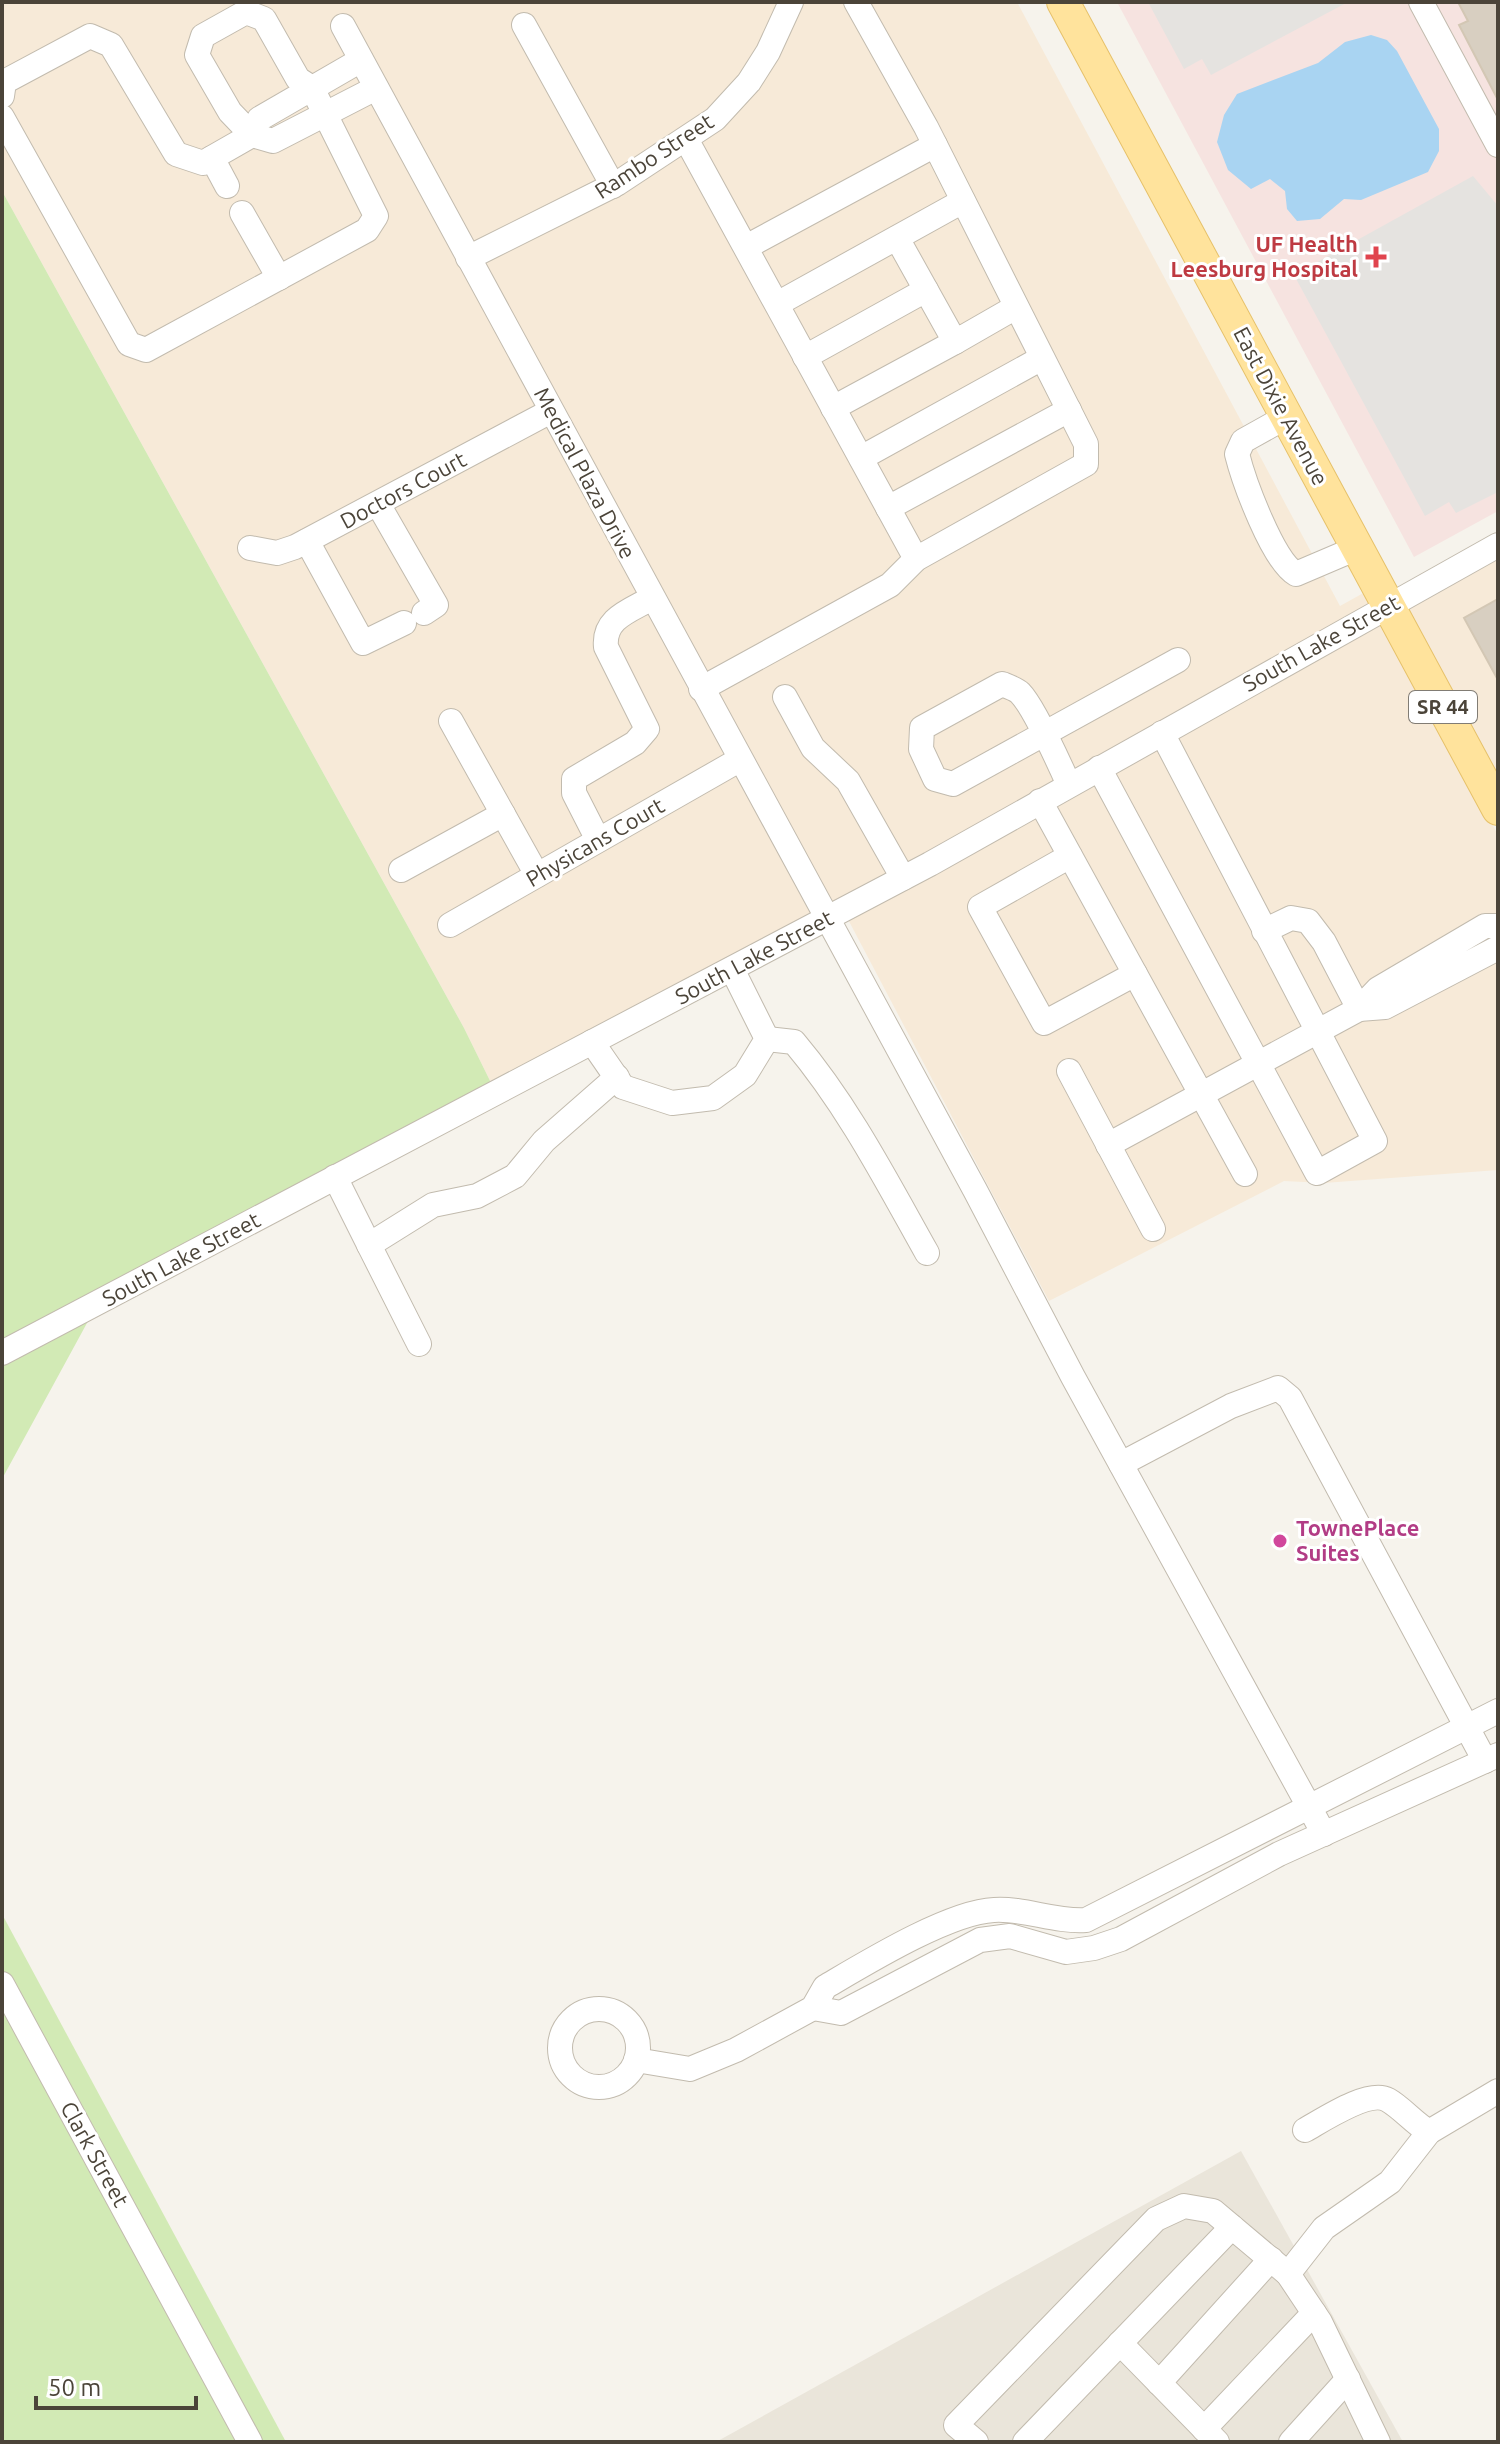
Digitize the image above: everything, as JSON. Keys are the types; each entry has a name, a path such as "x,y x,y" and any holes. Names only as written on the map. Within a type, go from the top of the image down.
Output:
{"main road":[{"name":"East Dixie Avenue","path":"1063,2 1498,809"}],"street":[{"name":"Rambo Street","path":"468,258 613,186 715,119 749,82 791,2"},
{"path":"701,689 890,585 916,559 1086,464 1086,444 935,145 856,2"},
{"path":"1421,2 1498,145"},
{"path":"2,117 129,344 146,350 367,230 376,216 324,115 312,88 298,79 264,19 246,12 203,36 197,55 230,112 252,135 273,141 324,115 376,88"},
{"path":"524,25 613,186"},
{"name":"Medical Plaza Drive","path":"343,26 825,920 1324,1834"},
{"path":"2,96 4,82 90,36 111,45 176,154 203,163 252,135 259,119 361,60"},
{"path":"686,139 916,559"},
{"path":"746,247 935,145"},
{"path":"212,158 227,186"},
{"path":"777,304 963,201"},
{"path":"242,213 279,278"},
{"path":"897,238 955,342"},
{"path":"805,357 926,290"},
{"path":"833,408 1016,307"},
{"path":"861,458 1042,358"},
{"path":"888,508 1069,410"},
{"name":"Doctors Court","path":"250,548 277,553 307,541 551,411"},
{"path":"1286,417 1243,441 1237,454 1276,550 1288,569 1296,574 1357,548"},
{"path":"307,541 363,643 414,618 436,605 378,504"},
{"name":"South Lake Street","path":"2,1353 903,878 1498,545"},
{"path":"598,840 574,793 574,779 635,743 647,729 606,647 605,635 614,620 652,598"},
{"path":"1069,785 1044,736 1020,693 1002,684 922,728 921,749 935,779 953,784 1044,736 1178,660"},
{"path":"785,697 813,748 848,781 903,878"},
{"path":"451,721 537,875"},
{"path":"1099,768 1317,1173 1375,1141 1162,733"},
{"name":"Physicans Court","path":"450,925 739,760"},
{"path":"1040,801 1245,1174"},
{"path":"401,870 503,814"},
{"path":"1070,856 980,907 1037,1011 1044,1023 1135,974"},
{"path":"1264,931 1297,917 1308,921 1324,942 1359,1009"},
{"path":"1414,980 1485,926 1498,926"},
{"path":"1108,1145 1359,1009 1378,989 1414,980 1498,948"},
{"path":"732,969 767,1039"},
{"path":"592,1042 623,1087 672,1103 713,1098 745,1075 767,1039"},
{"path":"767,1039 794,1042 819,1072 868,1147 927,1253"},
{"path":"1069,1071 1153,1229"},
{"path":"369,1245 433,1205 477,1196 515,1176 544,1141 617,1077"},
{"path":"335,1177 419,1344"},
{"path":"813,2008 841,2013 938,1959 980,1940 1010,1936 1066,1952 1094,1948 1153,1922 1324,1834 1492,1758 1467,1726 1290,1398 1278,1388 1231,1406 1121,1464"},
{"path":"636,2060 690,2069 736,2050 813,2008 825,1987 968,1913 996,1909 1063,1922 1086,1920 1498,1711"},
{"path":"1138,1894 1153,1922"},
{"path":"924,1935 938,1959"},
{"name":"Clark Street","path":"2,1984 250,2442"},
{"path":"1159,2383 1280,2266 1324,2228 1390,2182 1429,2132 1498,2091"},
{"path":"1305,2130 1359,2101 1379,2097 1388,2100 1429,2132"},
{"path":"976,2442 956,2425 1156,2219 1184,2206 1213,2211 1280,2266 1314,2313 1378,2442"},
{"path":"1025,2442 1232,2227"},
{"path":"1120,2343 1211,2435 1314,2313"},
{"path":"1291,2442 1348,2379"}],"shaded area":[{"path":"2,2 1017,2 1340,606 1367,591 1498,835 1498,1170 1324,1183 1284,1181 1049,1301 842,908 496,1093 464,1028 2,191"},
{"name":"UF Health Leesburg Hospital","path":"1117,2 1498,2 1498,511 1414,557"},
{"path":"1148,2 1348,2 1211,75 1202,59 1184,69"},
{"path":"1473,176 1498,206 1498,492 1456,513 1449,502 1425,516 1294,275"},
{"path":"1498,557 1498,783 1404,608"},
{"path":"1241,2151 1403,2442 716,2442"}],"green space":[{"path":"2,191 464,1028 496,1093 99,1301 2,1479"},
{"path":"2,1914 286,2442 2,2442"}],"water":[{"path":"1371,35 1387,40 1397,51 1439,129 1439,151 1428,172 1361,200 1344,199 1320,219 1297,221 1287,209 1285,191 1270,179 1251,189 1228,170 1217,142 1224,115 1237,94 1318,63 1345,42"}],"building":[{"path":"1458,2 1498,2 1498,100 1459,25 1468,21"},
{"path":"1498,599 1498,680 1464,618"}],"place":[{"name":"UF Health Leesburg Hospital","path":"1376,257"},
{"name":"TownePlace Suites","path":"1280,1541"}]}
